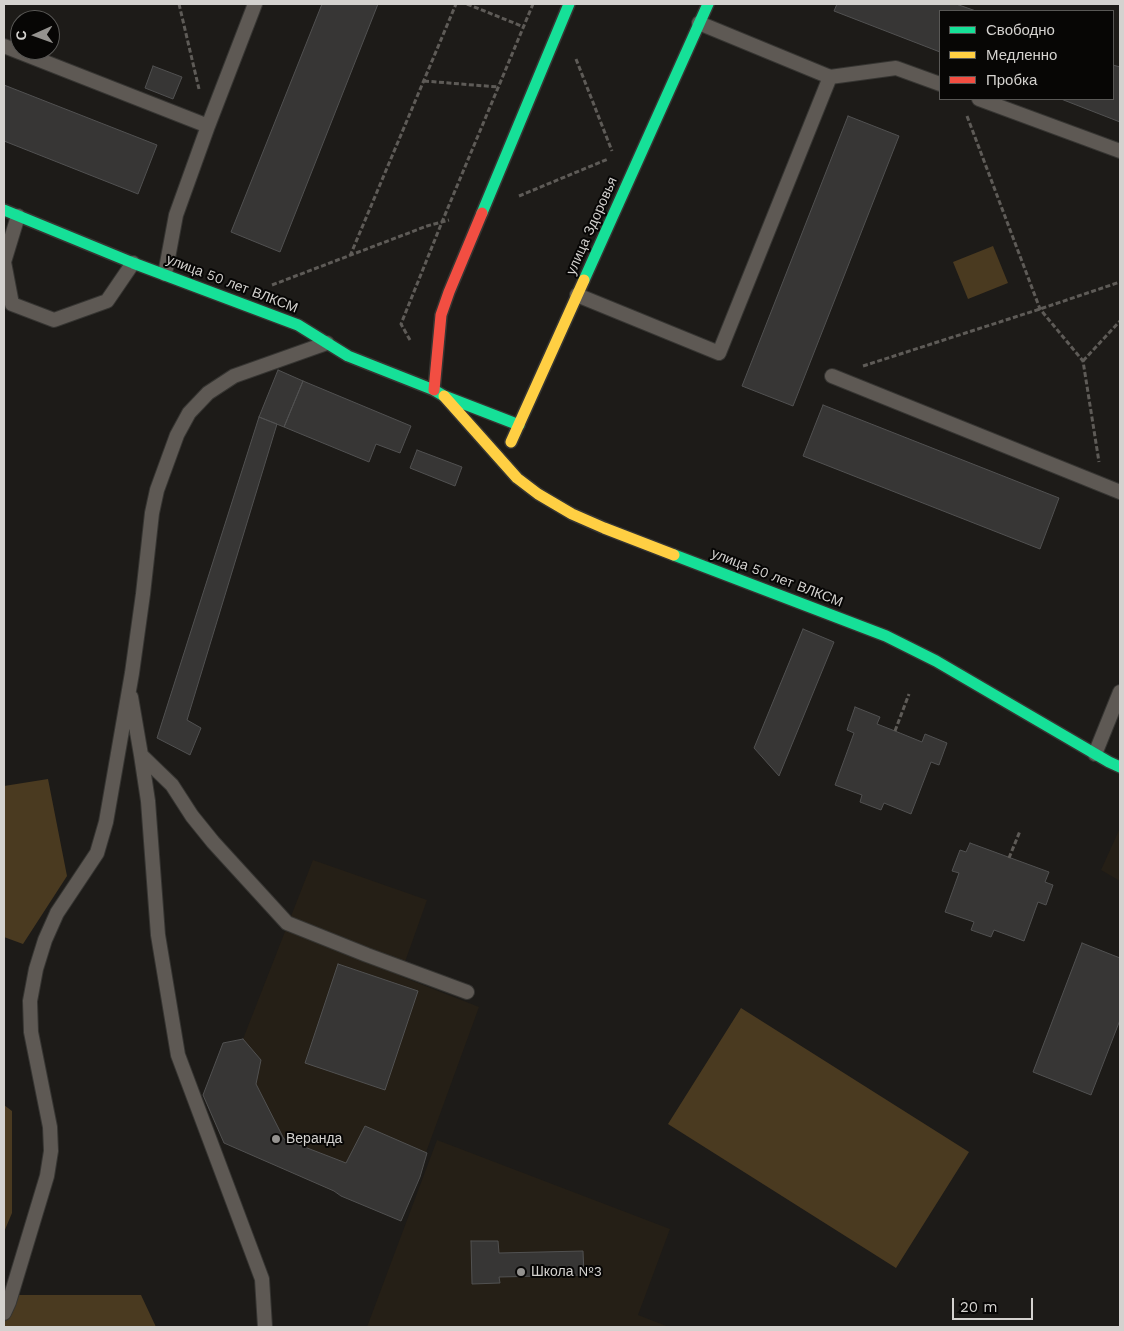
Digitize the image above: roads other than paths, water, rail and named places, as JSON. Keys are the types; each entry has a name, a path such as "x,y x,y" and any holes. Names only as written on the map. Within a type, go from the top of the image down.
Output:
{"street":[{"path":"439,393 442,315 449,292 569,4"},
{"name":"улица Здоровья","path":"502,461 708,4"},
{"name":"улица 50 лет ВЛКСМ","path":"4,210 133,263 298,325 348,356 519,425"},
{"name":"улица 50 лет ВЛКСМ","path":"439,393 517,478 538,494 572,514 886,636 936,661 1120,767"}],"lane":[{"path":"165,274 176,215 255,4"},
{"path":"699,23 830,77 896,68 939,84"},
{"path":"4,46 208,126"},
{"path":"577,295 719,353 830,77"},
{"path":"982,100 1120,151"},
{"path":"18,216 4,262 12,304 54,320 107,301 133,263"},
{"path":"4,1313 47,1176 52,1151 50,1127 31,1032 30,1001 44,940 57,913 97,853 106,822 129,686 143,594 152,513 157,490 176,434 189,413 208,392 234,376 328,343"},
{"path":"832,376 1120,492"},
{"path":"129,686 148,801 158,935 178,1055 262,1279 265,1327"},
{"path":"1096,754 1120,692"},
{"path":"141,755 172,785 192,816 213,842 287,923 467,992"}],"place":[{"name":"Веранда","path":"276,1139"},
{"name":"Школа №3","path":"521,1272"}]}
